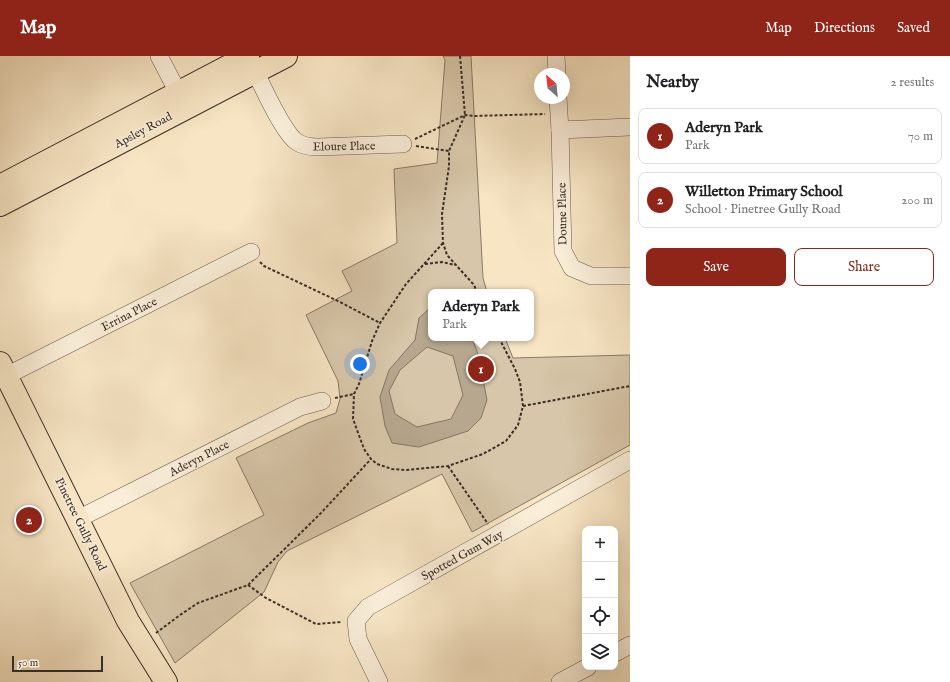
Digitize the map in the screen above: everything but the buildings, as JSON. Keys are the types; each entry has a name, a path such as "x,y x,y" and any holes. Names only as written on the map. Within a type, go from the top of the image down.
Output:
{"main road":[{"name":"Apsley Road","path":"0,186 182,100 252,64 286,56"},
{"name":"Apsley Road","path":"0,205 137,134 182,100"},
{"name":"Pinetree Gully Road","path":"3,370 128,621 166,682"}],"street":[{"path":"159,56 182,100"},
{"path":"556,56 557,68"},
{"name":"Eloure Place","path":"252,64 286,131 301,144 318,148 403,144"},
{"name":"Doune Place","path":"559,106 563,251 572,268 592,276 630,276"},
{"path":"560,130 630,127"},
{"name":"Errina Place","path":"3,370 251,252"},
{"name":"Aderyn Place","path":"78,519 300,407 322,401"},
{"name":"Spotted Gum Way","path":"356,620 368,607 497,536 630,460"},
{"path":"356,620 358,639 379,682"},
{"path":"618,651 630,645"},
{"path":"560,682 582,670"}],"path":[{"path":"460,56 465,115 449,151 449,166 442,214 443,243 447,255 474,285 476,289"},
{"path":"403,144 465,115 474,116 559,106"},
{"path":"403,144 449,151"},
{"path":"443,243 406,284 380,323 372,341 359,384 354,394 353,419 364,449 371,459 377,464 392,469 406,470 448,466 483,454 506,440 518,425 523,406 520,382 501,341"},
{"path":"251,252 264,266 340,302 380,323"},
{"path":"425,264 442,262 455,265"},
{"path":"523,406 630,386"},
{"path":"322,401 354,394"},
{"path":"154,634 198,603 248,585 321,513 371,459"},
{"path":"448,466 497,536"},
{"path":"248,585 266,598 316,624 356,620"}],"shaded area":[{"path":"443,56 471,56 483,278 486,289 428,289 428,341 506,341 513,358 630,355 630,445 472,532 442,474 287,551 278,562 264,592 175,663 130,583 264,515 236,458 308,423 336,413 340,399 338,381 306,315 352,291 342,271 397,243 394,169 437,163 445,60"},
{"path":"428,310 428,341 473,341 478,354 487,400 481,418 468,431 419,447 392,443 385,426 380,397 389,370 415,340 419,318","holes":["427,347 453,356 463,395 451,419 417,427 395,414 389,391 400,370"]}],"place":[{"name":"Aderyn Park","path":"481,369"},
{"name":"Willetton Primary School","path":"29,520"}]}
